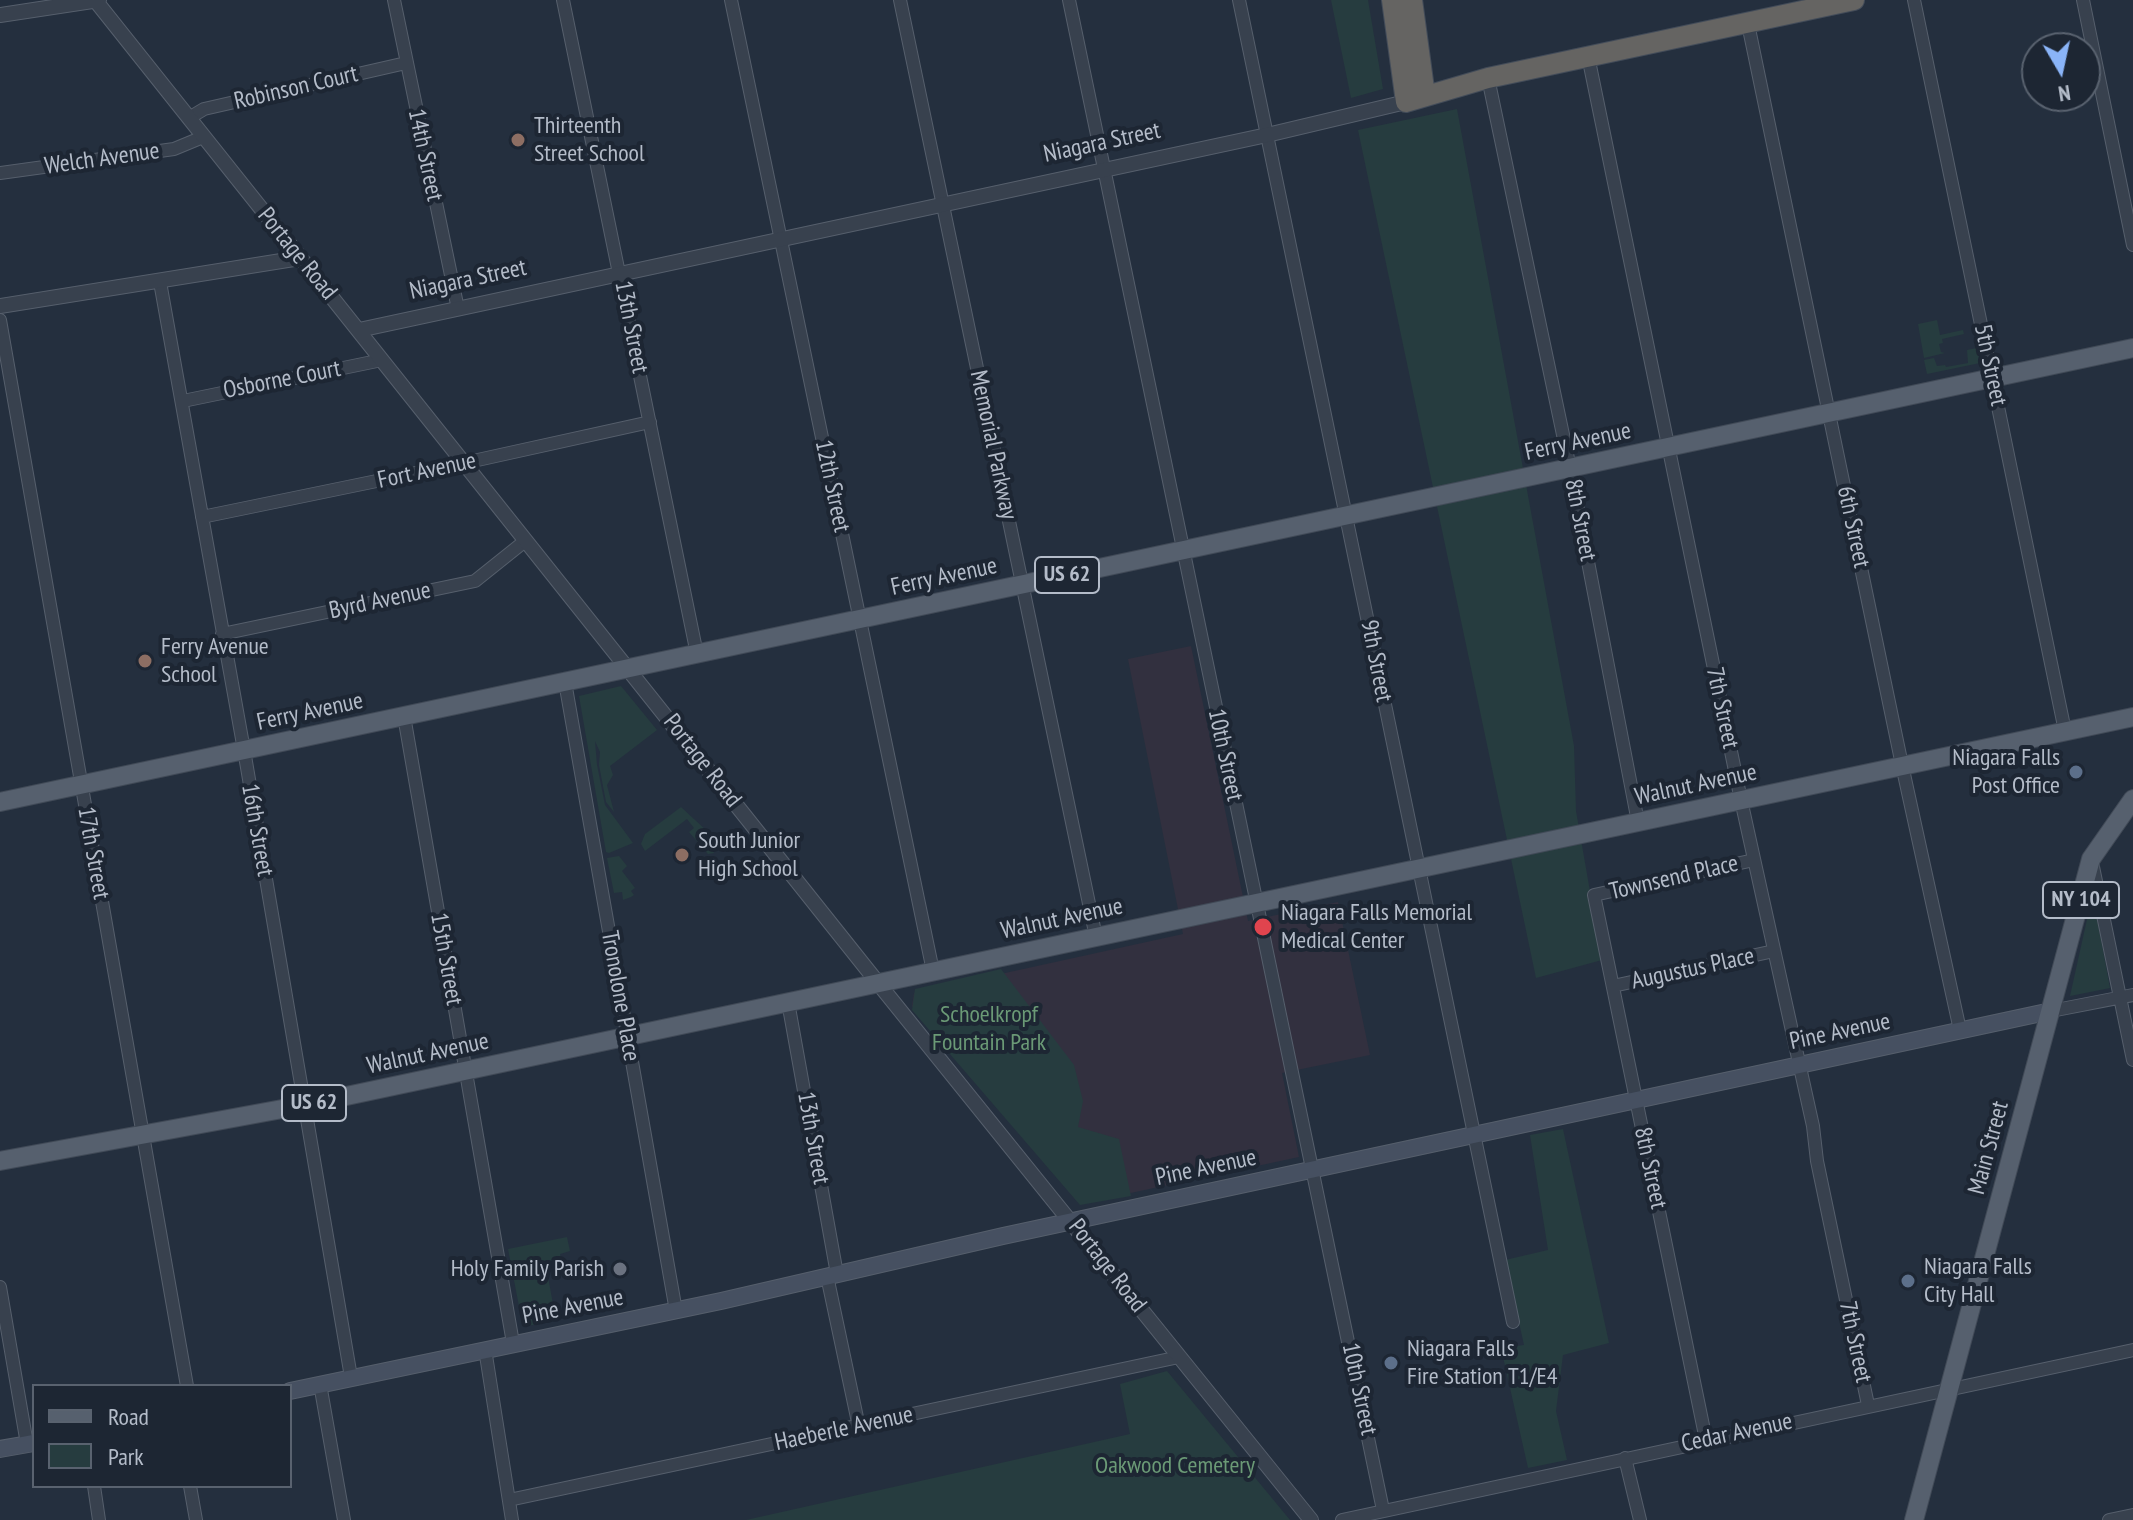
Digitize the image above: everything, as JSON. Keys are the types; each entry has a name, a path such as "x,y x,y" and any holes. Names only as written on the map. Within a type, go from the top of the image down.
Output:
{"highway":[{"path":"1392,0 1416,99"},
{"path":"1412,0 1416,99"},
{"name":"Niagara Street","path":"1416,99 1488,78 1854,0"}],"main road":[{"name":"Ferry Avenue","path":"0,802 2133,348"},
{"name":"Walnut Avenue","path":"0,1161 304,1105 2133,717"},
{"name":"Main Street","path":"1914,1520 2091,859 2133,799"},
{"name":"Pine Avenue","path":"292,1391 676,1311 1072,1222 2051,1011"},
{"path":"0,1449 31,1443"}],"street":[{"path":"0,15 96,0"},
{"name":"Portage Road","path":"96,0 878,983 1311,1520"},
{"name":"14th Street","path":"394,0 458,309"},
{"name":"13th Street","path":"563,0 697,654"},
{"name":"12th Street","path":"731,0 933,971"},
{"name":"Memorial Parkway","path":"900,0 1096,937"},
{"name":"10th Street","path":"1069,0 1383,1510"},
{"name":"9th Street","path":"1239,0 1513,1322"},
{"name":"5th Street","path":"1914,0 2065,731"},
{"path":"2083,0 2133,245"},
{"name":"6th Street","path":"1748,24 1960,1030"},
{"name":"7th Street","path":"1588,56 1868,1405"},
{"name":"Robinson Court","path":"189,118 204,109 406,63"},
{"name":"8th Street","path":"1488,78 1570,468 1638,822"},
{"name":"Niagara Street","path":"359,330 1267,135 1416,99"},
{"name":"Welch Avenue","path":"0,173 174,149 203,137"},
{"path":"0,306 300,258"},
{"name":"16th Street","path":"160,282 351,1377"},
{"name":"17th Street","path":"0,320 187,1384"},
{"name":"Osborne Court","path":"183,401 382,360"},
{"name":"Fort Avenue","path":"202,517 650,422"},
{"name":"Byrd Avenue","path":"222,634 475,581 525,541"},
{"name":"Tronolone Place","path":"565,682 676,1311"},
{"name":"15th Street","path":"404,716 513,1343"},
{"path":"2091,859 2127,996 2133,1060"},
{"name":"Townsend Place","path":"1594,895 1754,860"},
{"name":"8th Street","path":"1594,895 1706,1440"},
{"name":"Augustus Place","path":"1613,986 1774,951"},
{"name":"Pine Avenue","path":"2051,1011 2127,996"},
{"name":"13th Street","path":"788,1002 859,1427"},
{"path":"0,1287 31,1443"},
{"path":"485,1349 512,1520"},
{"name":"Cedar Avenue","path":"1342,1520 2133,1350"},
{"name":"Haeberle Avenue","path":"509,1500 1179,1357"},
{"path":"320,1384 344,1520"},
{"path":"1625,1458 1640,1520"},
{"path":"94,1488 99,1520"},
{"path":"190,1488 196,1520"},
{"path":"2109,1520 2133,1515"}],"shaded area":[{"name":"Niagara Falls Memorial Medical Center","path":"1191,646 1248,921 1338,902 1370,1055 1282,1073 1299,1157 1084,1203 1076,1200 912,1006 914,993 1183,934 1128,659"}],"green space":[{"path":"1331,0 1368,0 1383,89 1351,98"},
{"path":"1457,109 1574,746 1576,811 1602,960 1536,978 1358,130"},
{"path":"1937,320 1940,335 1963,330 1964,334 1942,339 1943,343 1939,344 1941,352 1945,353 1924,358 1918,324"},
{"path":"1977,348 1980,363 1927,374 1924,360 1934,358 1937,366 1946,367 1968,363 1967,350"},
{"path":"621,686 657,730 610,766 613,775 607,785 614,812 606,802 599,765 600,752 595,741 605,805 633,843 609,853 606,852 579,696"},
{"path":"681,807 708,832 714,853 708,854 689,832 694,828 687,819 645,851 641,844 645,834"},
{"path":"619,856 627,866 622,871 635,888 631,891 634,895 623,900 622,892 614,893 607,858"},
{"path":"2088,915 2097,918 2110,988 2070,996"},
{"name":"Schoelkropf Fountain Park","path":"1001,969 1074,1065 1083,1101 1078,1127 1119,1139 1131,1196 1080,1205 912,1010 915,989"},
{"path":"1563,1129 1609,1343 1563,1355 1556,1411 1567,1460 1528,1468 1501,1348 1524,1345 1505,1260 1548,1250 1530,1135"},
{"path":"567,1237 570,1251 560,1254 562,1262 546,1266 556,1320 523,1327 508,1249"},
{"name":"Oakwood Cemetery","path":"1167,1371 1290,1520 746,1520 1130,1434 1120,1384"}],"place":[{"name":"Thirteenth Street School","path":"518,140"},
{"name":"Ferry Avenue School","path":"145,661"},
{"name":"Niagara Falls Post Office","path":"2076,772"},
{"name":"South Junior High School","path":"682,855"},
{"name":"Niagara Falls Memorial Medical Center","path":"1263,927"},
{"name":"Holy Family Parish","path":"620,1269"},
{"name":"Niagara Falls City Hall","path":"1908,1281"},
{"name":"Niagara Falls Fire Station T1/E4","path":"1391,1363"}]}
